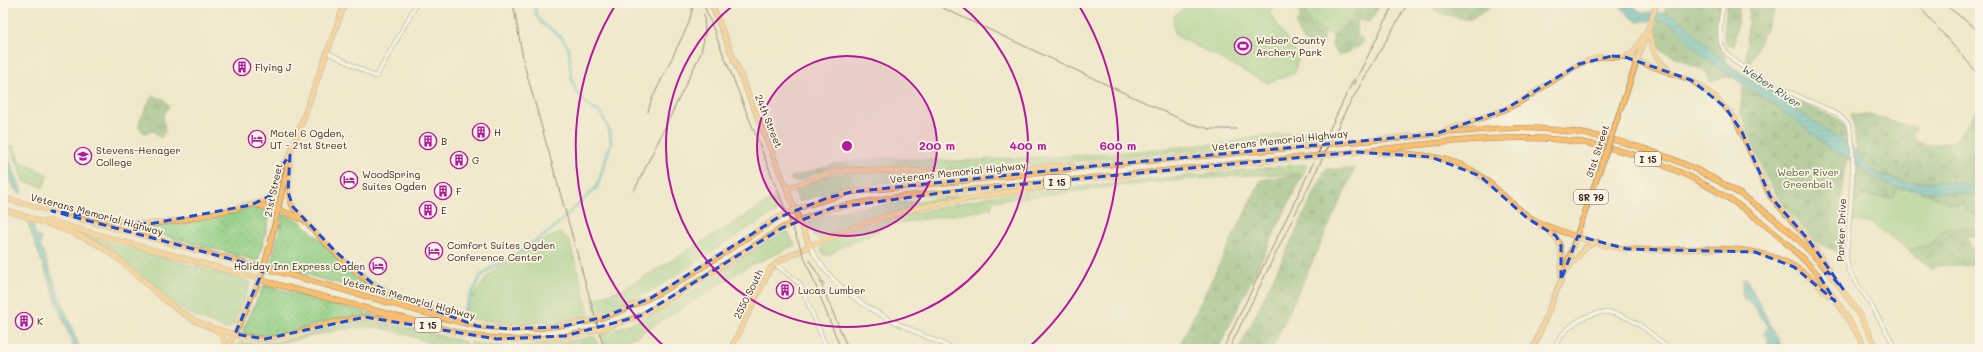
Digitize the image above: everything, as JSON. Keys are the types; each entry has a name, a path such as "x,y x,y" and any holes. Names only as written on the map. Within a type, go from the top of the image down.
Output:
{"highway":[{"path":"1625,57 1633,53 1648,30"},
{"path":"1648,30 1653,53 1660,64 1672,72 1703,87 1714,96 1734,118 1770,196 1808,239 1843,289"},
{"path":"1435,134 1504,110 1520,102 1573,67 1590,59 1612,56 1625,57 1672,72"},
{"name":"Veterans Memorial Highway","path":"3,198 276,271 447,319 477,326 509,329 534,329 586,322 628,309 651,298 777,218 807,205 851,192 1040,173 1093,166 1435,134 1513,128 1545,129 1608,138 1661,154 1710,176 1756,204 1796,237 1843,289 1856,308 1877,349"},
{"name":"Veterans Memorial Highway","path":"3,209 439,328 471,336 518,340 559,337 588,332 640,316 782,228 832,208 888,198 1484,139 1526,138 1583,142 1605,146 1649,160 1704,183 1736,203 1770,228 1821,279 1862,340 1865,349"},
{"path":"1356,152 1408,153 1431,156 1456,164 1480,176 1521,211 1527,218 1553,233 1559,240 1562,253 1562,280"},
{"path":"52,211 78,213 129,224 150,224 174,222 251,205 266,200 272,195 277,184 281,167 290,155"},
{"path":"290,155 291,169 288,187 289,198 295,210 357,272 380,288 402,299 477,326"},
{"path":"787,189 825,174 849,170 977,173 1051,166 1093,166"},
{"path":"810,246 848,230 885,217 937,205 1096,178"},
{"path":"251,205 278,209 293,214 309,224"},
{"path":"9,211 79,236 99,246 121,261 172,306 223,335 227,349"},
{"path":"1521,211 1545,225 1598,242 1627,249 1730,249 1755,252 1794,267 1835,301"},
{"path":"1564,273 1586,247 1598,242"},
{"path":"210,327 256,338 279,337 336,321 365,317 390,319 425,328 439,328"}],"main road":[{"name":"21st Street","path":"227,349 262,273 290,155 345,3"},
{"name":"24th Street","path":"711,3 810,246"},
{"name":"31st Street","path":"1533,349 1562,280 1578,236 1657,5"},
{"name":"2550 South","path":"731,349 766,275 775,264 786,256 810,246"}],"street":[{"path":"327,52 376,77 417,3"},
{"name":"Parker Drive","path":"1723,3 1720,39 1727,53 1737,62 1764,79 1842,118 1850,128 1853,146 1846,257 1848,271 1873,308 1896,349"},
{"path":"810,246 827,273 854,299 884,317 954,349"},
{"path":"775,264 800,284 827,349"},
{"path":"1553,349 1558,339 1571,324 1583,317 1605,313 1616,314 1637,323 1669,349"}],"highlighted area":[{"path":"1612,56 1625,57 1691,80 1725,107 1742,132 1770,196 1808,239 1843,289 1828,272 1820,277 1835,301 1794,267 1755,252 1627,249 1578,236 1561,280 1561,246 1556,236 1527,218 1480,176 1431,157 1356,152 963,190 832,208 782,228 640,316 565,336 497,339 365,317 265,339 235,334 264,268 52,211 149,224 251,205 272,195 281,167 290,155 288,192 293,207 336,252 373,284 394,295 477,326 509,329 559,327 604,317 651,298 777,218 827,198 851,192 1093,166 1435,134 1504,110 1579,64"}],"green space":[{"name":"Weber County Archery Park","path":"1190,3 1275,3 1269,12 1298,56 1295,73 1267,83 1175,35 1173,17"},
{"path":"1284,3 1306,3 1306,13 1325,30 1321,46 1318,48 1313,47 1302,39 1298,32 1296,23 1300,18 1300,12"},
{"path":"1306,3 1357,3 1352,19 1333,36 1325,30 1311,26 1306,13"},
{"path":"1357,3 1381,3 1370,22 1357,20 1356,35 1363,40 1360,46 1339,56 1332,46 1333,36 1352,19"},
{"path":"1426,3 1496,3 1469,20 1439,13"},
{"path":"1667,3 1721,3 1718,34 1721,47 1728,64 1664,13"},
{"path":"1727,3 1740,3 1734,46 1725,44 1724,33"},
{"path":"1749,3 1778,3 1750,63 1746,61"},
{"path":"1658,21 1664,21 1674,25 1704,58 1732,78 1724,77 1710,81 1706,72 1661,50 1654,38"},
{"name":"Weber River Greenbelt","path":"1760,84 1840,120 1846,128 1850,145 1845,144"},
{"name":"Weber River Greenbelt","path":"1743,86 1776,106 1814,135 1829,149 1848,158 1844,172 1838,252 1815,242 1786,209 1765,176 1740,112"},
{"path":"152,96 164,99 169,106 163,116 165,131 161,138 153,131 144,133 139,127 140,120"},
{"name":"Weber River Greenbelt","path":"1980,105 1980,187 1952,182 1904,182 1874,172 1857,154 1854,127 1850,115 1869,115 1916,128 1912,133 1917,142 1932,145 1955,141"},
{"path":"1315,131 1323,134 1322,138 1264,142 1232,147 980,170 837,168 816,173 795,182 790,178 835,164 883,158 960,161 1088,155 1225,143 1256,137"},
{"path":"10,146 14,146 19,161 48,175 43,187 25,182"},
{"path":"1306,164 1303,174 1187,179 994,201 991,209 893,224 843,246 829,255 824,255 821,249 824,242 861,227 891,218 992,196 1035,190 1061,189"},
{"path":"1856,164 1874,179 1898,188 1893,198 1860,196 1859,202 1855,202"},
{"path":"1326,169 1355,169 1272,349 1239,349"},
{"path":"851,172 961,175 859,186 819,195 799,202 795,191 796,187 829,175"},
{"path":"1303,174 1218,349 1188,349 1181,342 1261,180"},
{"path":"1898,188 1921,191 1948,203 1965,205 1965,210 1980,217 1980,229 1957,228 1942,231 1930,245 1909,250 1871,223 1853,221 1855,202 1859,202 1859,196 1892,198"},
{"path":"1921,191 1980,195 1980,217 1965,210 1965,205 1948,203"},
{"path":"985,193 882,216 818,240 815,237 808,221 856,208"},
{"path":"773,199 779,211 748,228 674,277 644,294 612,308 596,313 592,300 624,288 641,279"},
{"path":"250,207 271,211 258,261 129,226 176,224"},
{"path":"283,214 300,221 353,270 408,303 271,265"},
{"path":"1957,228 1980,229 1980,240 1966,235 1972,249 1980,251 1980,264 1938,266 1932,270 1909,250 1930,245 1942,231"},
{"path":"787,231 795,245 747,267 637,336 605,347 601,334 632,323 663,309 679,300 755,249"},
{"path":"72,232 251,282 233,325 229,329 225,329 185,312 109,249"},
{"path":"561,233 569,240 590,315 558,321 527,323 496,322 464,317 469,300 494,270 527,249 547,238"},
{"path":"264,285 376,316 352,317 335,320 277,335 255,336 244,334 243,330"},
{"path":"356,322 370,322 398,326 466,342 466,349 446,347 387,329 361,327 348,328 280,343 243,346 242,349 234,349 240,342 261,343 281,341 337,325"},
{"path":"595,336 599,349 477,349 470,346 470,342 517,346 548,344"}],"water":[{"path":"1618,3 1630,3 1641,12 1664,13 1677,17 1728,64 1760,84 1845,144 1850,145 1874,172 1904,182 1952,182 1980,187 1980,195 1898,188 1874,179 1860,166 1829,149 1814,135 1776,106 1704,58 1674,25 1664,21 1638,21 1630,17"},
{"path":"3,143 22,191 21,194 14,189 3,157"},
{"path":"27,222 33,224 36,235 42,239 40,244 80,349 74,349"},
{"path":"1746,278 1783,349 1767,349 1768,338 1764,334 1768,326 1748,300 1744,300 1742,294 1743,279"}],"waterway":[{"path":"463,311 481,276 492,267 506,260 549,232 597,187 611,143 610,132 601,113 593,109 581,99 577,93 572,79 569,54 566,44 556,32 541,22 538,18 535,3"},
{"path":"468,346 473,349"}],"railway":[{"path":"513,3 524,64 604,349"},
{"path":"648,112 651,101 688,25 694,3"},
{"path":"703,3 841,349"},
{"path":"932,3 1189,123 1210,129 1236,129"},
{"path":"1353,86 1394,3"},
{"path":"1229,349 1347,108 1408,3"},
{"path":"1916,3 1980,76"},
{"path":"1943,3 1980,32"},
{"path":"634,191 701,53 705,33 704,14"},
{"path":"1223,349 1354,79"},
{"path":"809,260 824,284"},
{"path":"820,281 848,349"}],"place":[{"name":"Weber County Archery Park","path":"1243,46"},
{"name":"Flying J","path":"242,67"},
{"name":"H","path":"481,132"},
{"name":"Motel 6 Ogden, UT - 21st Street","path":"257,139"},
{"name":"B","path":"428,141"},
{"name":"Stevens-Henager College","path":"83,156"},
{"name":"G","path":"459,160"},
{"name":"WoodSpring Suites Ogden","path":"349,180"},
{"name":"F","path":"443,191"},
{"name":"E","path":"428,210"},
{"name":"Comfort Suites Ogden Conference Center","path":"434,251"},
{"name":"Holiday Inn Express Ogden","path":"378,266"},
{"name":"Lucas Lumber","path":"785,290"},
{"name":"K","path":"24,321"}],"water label":[{"name":"Weber River","path":"1772,86"}]}
